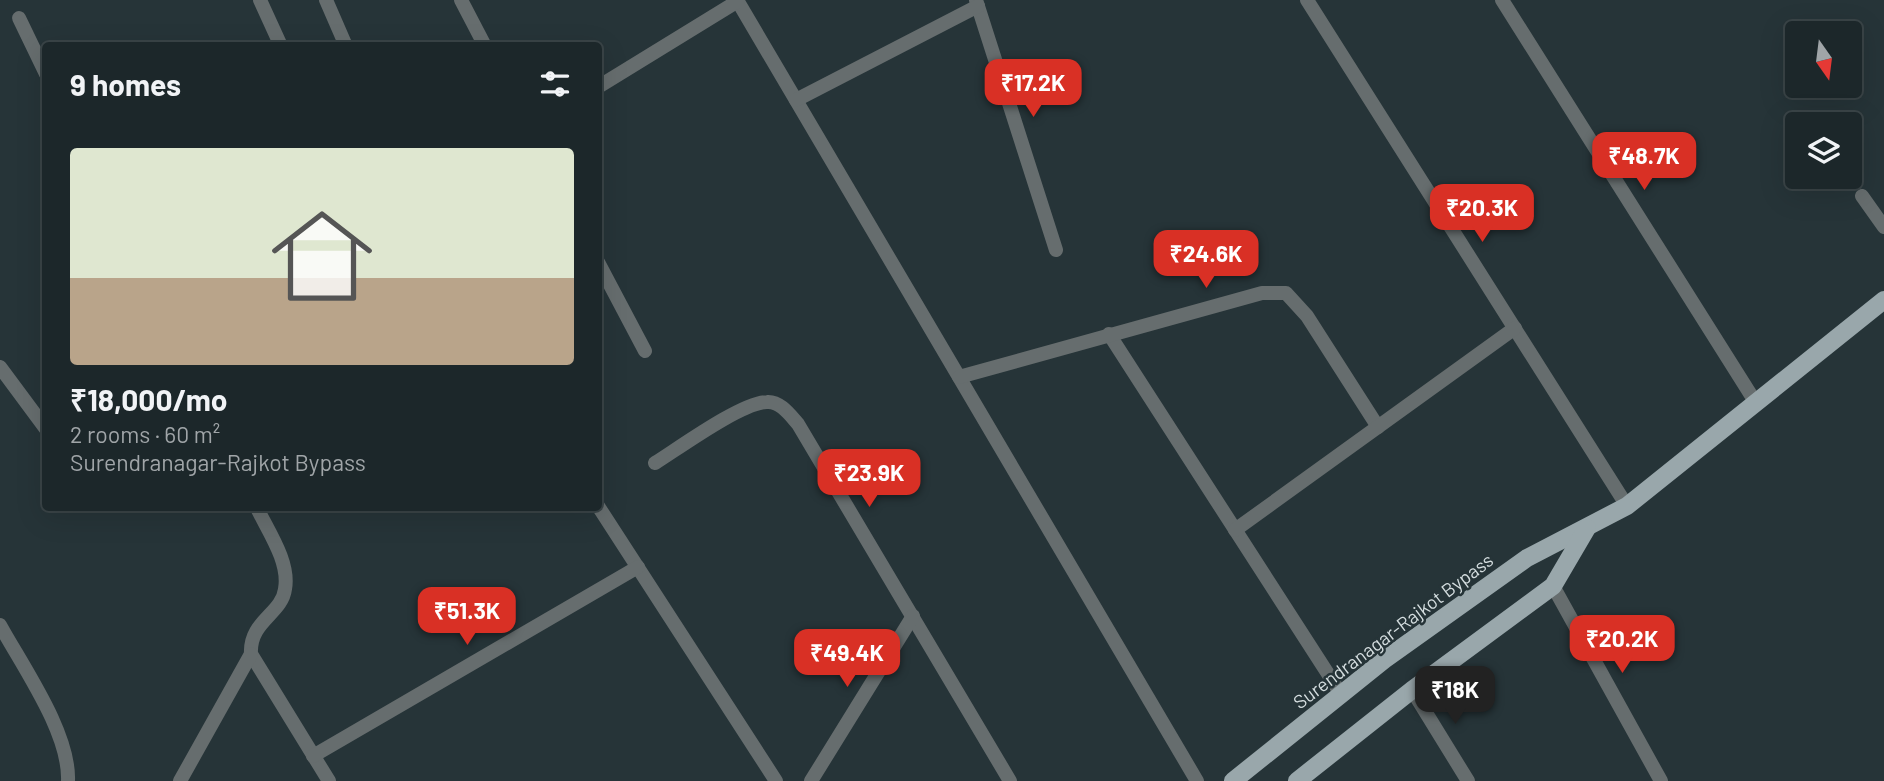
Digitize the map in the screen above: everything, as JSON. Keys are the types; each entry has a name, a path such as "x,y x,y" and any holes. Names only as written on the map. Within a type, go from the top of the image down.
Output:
{"main road":[{"name":"Surendranagar-Rajkot Bypass","path":"1233,781 1384,660 1527,558 1627,506 1884,300"},
{"path":"1297,781 1412,690 1553,586 1587,528"}],"street":[{"path":"260,0 279,42"},
{"path":"326,0 344,42"},
{"path":"461,0 483,42"},
{"path":"1307,0 1627,506"},
{"path":"1502,0 1756,402"},
{"path":"602,85 738,1 1197,781"},
{"path":"796,100 977,3 1056,250"},
{"path":"19,18 42,66"},
{"path":"1862,196 1884,227"},
{"path":"602,270 645,351"},
{"path":"959,377 1262,293 1286,293 1307,316 1378,427"},
{"path":"1235,530 1515,328"},
{"path":"1110,334 1341,694"},
{"path":"0,367 42,424"},
{"path":"655,463 745,408 768,401 783,407 797,424 1010,781"},
{"path":"180,781 251,654 253,633 285,592 286,574 258,511"},
{"path":"601,511 776,781"},
{"path":"313,756 638,567"},
{"path":"1553,586 1661,781"},
{"path":"811,781 913,616"},
{"path":"0,625 55,727 67,757 68,781"},
{"path":"251,654 329,781"},
{"path":"1412,690 1468,781"}]}
